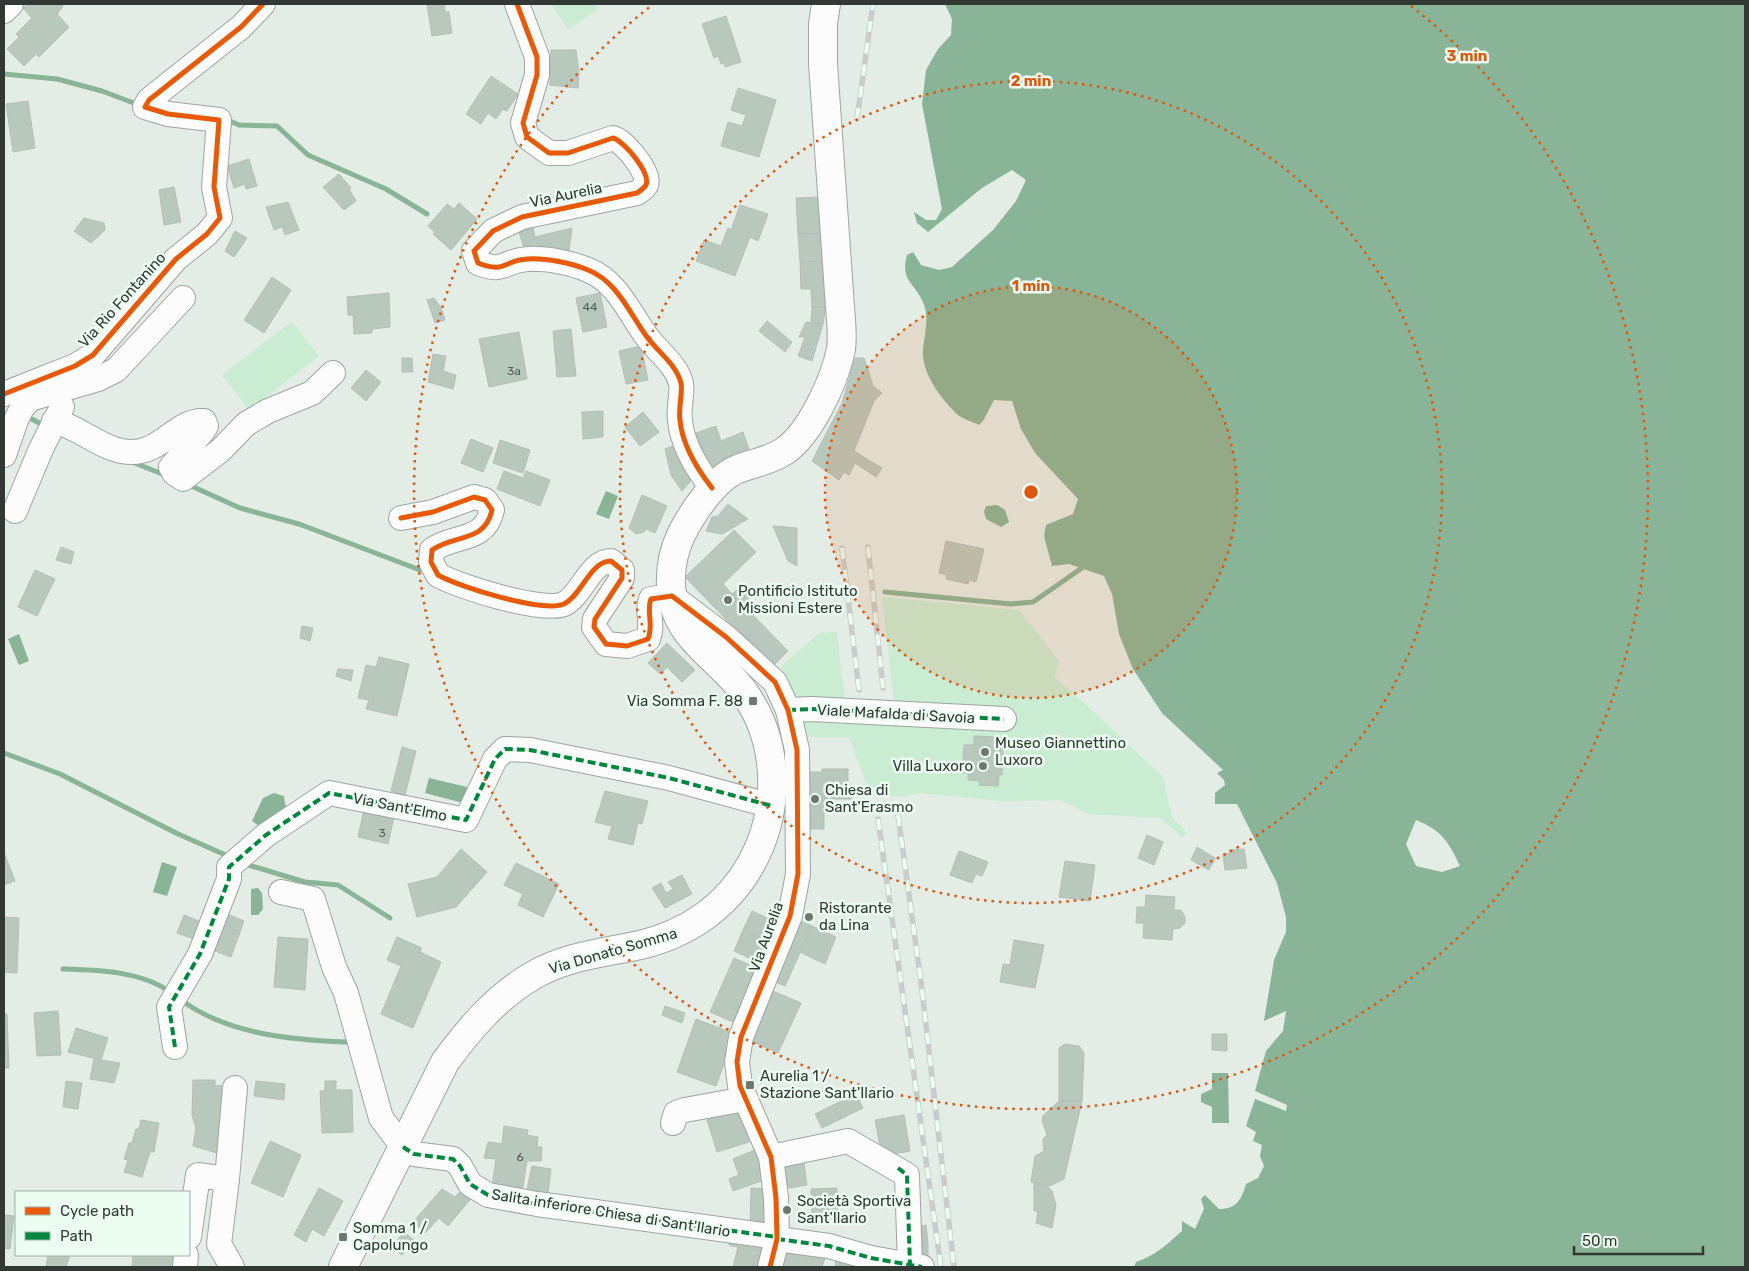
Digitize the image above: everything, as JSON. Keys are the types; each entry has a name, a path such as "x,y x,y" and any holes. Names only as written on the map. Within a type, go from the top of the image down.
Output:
{"main road":[{"path":"672,596 672,559 680,536 694,512 712,488 735,470 784,451 806,429 825,394 839,356 842,336 823,64 823,24 826,4"},
{"name":"Via Donato Somma","path":"343,1267 445,1062 461,1040 494,1003 535,974 575,959 666,938 684,930 713,912 732,891 751,864 772,806 772,762 762,722 745,694 690,638 678,620 672,596"}],"street":[{"path":"4,11 11,4"},
{"name":"Via Rio Fontanino","path":"4,394 75,366 93,355 176,259 207,234 220,218 214,187 218,120 168,114 145,107 149,100 241,28 262,4"},
{"name":"Via Aurelia","path":"516,4 537,57 537,75 523,123 527,137 549,153 568,153 613,138 619,139 642,168 646,181 645,186 637,193 522,217 493,231 474,250 478,263 497,269 529,259 581,268 601,276 620,296 647,338 674,368 682,384 680,422 689,448 703,476 712,488"},
{"path":"4,455 16,420 22,408 30,399 78,385 116,370 184,298"},
{"path":"54,421 68,424 114,450 125,452 141,451 188,425 204,421 206,426 202,432 185,453 173,462 171,467 174,473 183,479 221,450 246,424 268,411 312,393 333,373"},
{"path":"15,511 54,421 78,385"},
{"path":"401,518 434,512 474,496 485,500 492,510 490,518 485,525 478,533 443,542 432,550 432,562 438,575 452,583 528,602 549,606 564,604 570,600 600,564 606,561 616,563 622,570 622,578 595,619 594,627 606,644 627,646 648,638 651,627 648,605 651,599 672,596"},
{"name":"Via Aurelia","path":"672,596 726,636 775,682 788,710 797,750 798,874 790,916 741,1037 737,1062 740,1086 770,1157 776,1198 777,1238 770,1267"},
{"name":"Viale Mafalda di Savoia","path":"788,710 812,709 1004,719"},
{"name":"Via Sant'Elmo","path":"175,1047 169,1007 200,954 229,879 229,867 266,835 329,793 466,820 494,759 505,750 530,750 669,778 772,806"},
{"path":"280,892 313,900 334,967 346,993 381,1118 403,1147"},
{"path":"232,1267 219,1244 235,1088"},
{"path":"673,1123 676,1113 745,1099"},
{"path":"770,1157 848,1141 898,1168 907,1175 916,1266"},
{"name":"Salita inferiore Chiesa di Sant'Ilario","path":"403,1147 414,1154 453,1159 460,1166 470,1184 488,1195 537,1204 829,1246 916,1266"},
{"path":"190,1230 198,1175 227,1178"}],"shaded area":[{"path":"551,4 595,4 599,9 568,29"},
{"path":"945,4 1745,4 1745,1267 1134,1267 1136,1262 1155,1253 1182,1231 1182,1221 1195,1229 1204,1209 1201,1199 1205,1195 1219,1209 1230,1207 1240,1199 1246,1184 1258,1178 1264,1166 1260,1156 1262,1145 1253,1141 1256,1132 1246,1126 1255,1099 1286,1111 1287,1105 1255,1091 1266,1051 1283,1031 1286,1011 1264,1021 1274,960 1286,932 1286,917 1277,883 1237,804 1215,804 1215,793 1225,785 1224,780 1217,773 1223,770 1162,713 1133,669 1119,634 1112,594 1104,576 1069,564 1052,566 1044,536 1046,525 1073,514 1078,499 1035,453 1021,429 1012,401 994,400 979,425 960,416 952,409 933,385 925,367 923,349 926,312 919,294 909,280 905,270 907,255 913,252 921,265 939,270 952,267 993,230 1016,201 1026,180 1012,170 982,188 928,232 917,223 914,212 926,220 936,220 942,209 922,104 926,70 938,49 951,35 952,19","holes":["1416,820 1425,824 1443,838 1460,866 1442,872 1416,866 1406,844"]},
{"path":"292,321 319,356 249,410 222,375"},
{"path":"606,491 618,496 609,519 596,514"},
{"path":"997,505 1005,510 1009,522 1001,527 986,519 984,512 986,506"},
{"name":"Villa Luxoro","path":"882,597 1019,610 1059,661 1054,677 1163,777 1172,817 1187,833 1182,837 1160,818 1088,814 1060,800 1000,801 919,793 902,797 870,794 849,737 804,737 802,709 781,666 819,633 837,632 845,703 894,702"},
{"path":"19,634 29,661 19,665 8,639"},
{"path":"429,778 467,787 463,803 425,793"},
{"path":"274,793 284,796 285,804 289,810 262,828 252,821 263,798"},
{"path":"162,862 177,867 167,896 153,892"},
{"path":"258,888 262,893 263,909 258,915 251,915 251,889"},
{"path":"1212,1073 1228,1073 1229,1123 1212,1123 1212,1107 1201,1102 1201,1094 1212,1089"}],"building":[{"path":"27,4 61,4 63,6 57,14 69,27 39,57 36,54 24,66 7,49 19,37 16,34 32,18 23,8"},
{"path":"427,4 444,4 445,12 449,12 452,33 432,36"},
{"path":"726,16 741,62 725,67 724,63 721,64 718,56 714,58 702,24"},
{"path":"551,50 576,50 579,73 578,88 550,85"},
{"path":"491,76 518,94 507,111 503,109 496,119 488,113 481,124 466,114"},
{"path":"738,88 776,100 759,157 721,146 728,122 742,126 746,115 731,110"},
{"path":"28,101 35,148 13,152 6,104"},
{"path":"249,159 257,186 246,189 245,184 234,188 227,166"},
{"path":"339,174 351,188 349,189 356,201 344,210 323,187"},
{"path":"174,187 181,222 164,225 159,190"},
{"path":"821,197 823,233 798,234 796,198"},
{"path":"288,202 299,230 285,235 282,227 274,230 266,207"},
{"path":"459,203 477,219 451,250 433,234 435,232 428,226 447,204 454,209"},
{"path":"740,205 768,214 758,241 750,237 735,276 696,261 704,240 721,246 728,228 731,230"},
{"path":"84,218 104,223 105,230 91,243 74,231"},
{"path":"533,228 535,237 572,228 569,251 537,247 525,251 519,232"},
{"path":"235,231 247,238 234,257 225,251"},
{"path":"823,233 825,261 800,262 798,234"},
{"path":"825,261 826,307 812,307 811,289 801,289 800,262"},
{"path":"272,277 291,290 264,333 244,320"},
{"path":"389,293 390,327 372,329 372,333 354,334 353,315 348,315 347,297"},
{"path":"600,293 607,327 583,332 576,298"},
{"path":"434,298 441,308 445,320 435,323 427,300"},
{"path":"812,307 826,307 823,324 811,323"},
{"path":"767,321 792,342 785,352 759,331"},
{"path":"806,322 823,324 812,361 798,356 805,337 799,337"},
{"path":"571,329 576,376 557,377 553,331"},
{"path":"519,332 527,379 489,387 479,339"},
{"path":"641,346 648,380 626,384 619,351"},
{"path":"433,354 446,356 443,371 456,375 453,389 428,382"},
{"path":"402,358 412,358 413,372 402,372"},
{"path":"855,358 864,358 873,386 882,393 874,401 854,451 882,468 876,477 855,463 849,475 844,472 839,480 812,461 842,403"},
{"path":"366,370 381,382 366,401 351,388"},
{"path":"603,411 603,437 583,439 582,412"},
{"path":"643,412 659,432 640,446 625,427"},
{"path":"716,426 721,441 743,432 752,458 706,474 698,450 702,449 696,433"},
{"path":"471,439 493,448 483,472 461,463"},
{"path":"500,440 530,450 523,473 493,463"},
{"path":"678,444 695,476 682,491 671,475 665,449"},
{"path":"504,471 523,478 526,471 550,480 540,506 497,489"},
{"path":"642,495 667,506 655,533 646,529 644,532 636,534 629,528"},
{"path":"728,504 748,519 722,534 706,531 712,517 718,516"},
{"path":"773,526 797,528 797,566 788,561"},
{"name":"Pontificio Istituto Missioni Estere","path":"734,530 756,552 723,584 732,594 739,588 749,589 749,598 744,606 788,651 772,667 685,577"},
{"path":"946,541 984,549 976,582 969,580 968,584 946,579 947,575 939,573"},
{"path":"61,547 74,552 71,564 56,560"},
{"path":"35,570 55,579 37,616 18,607"},
{"path":"302,626 313,628 310,641 300,638"},
{"path":"667,643 695,670 682,682 667,667 660,674 648,663"},
{"path":"379,657 409,664 397,716 366,709 369,700 358,698 366,665 376,667"},
{"path":"338,669 353,670 351,681 336,676"},
{"name":"Villa Luxoro","path":"974,736 997,737 997,748 1003,749 1002,775 999,775 998,786 979,785 980,781 968,780 968,773 962,773 964,745 974,745"},
{"path":"402,747 416,751 405,795 391,791"},
{"name":"Chiesa di Sant'Erasmo","path":"822,769 848,769 848,788 852,788 852,799 824,799 824,829 806,829 807,772 822,772"},
{"path":"605,791 648,801 642,824 638,823 633,845 608,839 612,826 595,822"},
{"path":"364,810 394,817 388,844 358,837"},
{"path":"1147,835 1163,842 1154,865 1138,858"},
{"path":"1197,847 1215,858 1209,870 1191,860"},
{"path":"461,849 487,872 456,907 417,917 408,884 437,877"},
{"path":"1244,849 1247,868 1225,870 1223,854 1230,853 1229,850"},
{"path":"959,851 988,862 982,876 976,874 972,883 950,875"},
{"path":"4,852 15,881 4,885"},
{"path":"1065,861 1095,865 1090,901 1059,897"},
{"path":"516,863 559,884 543,917 518,905 523,894 504,885"},
{"path":"682,875 692,894 665,908 652,888 661,883 666,893 673,889 668,882"},
{"path":"1146,895 1175,897 1174,910 1181,910 1185,917 1185,923 1180,928 1173,929 1172,940 1143,938 1144,923 1136,923 1137,907 1145,907"},
{"path":"752,911 778,923 769,942 743,930"},
{"path":"225,913 244,921 231,957 212,950"},
{"path":"184,915 206,924 200,941 177,933"},
{"path":"4,917 19,918 17,973 4,972"},
{"path":"796,919 812,926 785,986 769,979"},
{"path":"812,926 836,937 825,964 800,952"},
{"path":"743,930 769,942 760,963 734,951"},
{"path":"278,937 308,939 305,990 274,987"},
{"path":"397,937 422,948 420,952 441,962 413,1028 381,1014 401,966 387,960"},
{"path":"1014,940 1044,945 1035,988 1000,982 1003,964 1010,965"},
{"path":"734,958 757,968 733,1022 710,1012"},
{"path":"768,989 801,1003 778,1053 746,1039"},
{"path":"665,1006 685,1013 682,1023 662,1015"},
{"path":"58,1011 61,1055 37,1056 34,1013"},
{"path":"4,1014 7,1014 9,1068 4,1068"},
{"path":"696,1019 735,1034 716,1086 677,1072"},
{"path":"76,1028 108,1038 101,1060 68,1052"},
{"path":"1212,1034 1227,1034 1227,1051 1212,1050"},
{"path":"1065,1044 1079,1046 1084,1053 1082,1101 1059,1101 1059,1048"},
{"path":"94,1059 120,1063 114,1083 90,1079"},
{"path":"193,1080 215,1080 215,1086 225,1085 224,1155 193,1146 196,1128 192,1115"},
{"path":"66,1081 82,1083 78,1109 63,1107"},
{"path":"256,1081 285,1084 284,1100 254,1096"},
{"path":"325,1081 336,1081 336,1090 352,1090 353,1132 322,1133 320,1091 325,1091"},
{"path":"856,1094 863,1108 822,1128 815,1114"},
{"path":"1059,1101 1082,1101 1064,1179 1050,1186 1031,1182 1035,1156 1044,1151 1043,1139 1047,1135 1042,1120 1043,1116"},
{"path":"738,1110 749,1142 717,1152 707,1120"},
{"path":"904,1115 910,1151 882,1156 875,1120"},
{"path":"141,1120 159,1123 154,1152 150,1152 142,1177 124,1172 128,1160 124,1159 129,1143 132,1143"},
{"path":"504,1126 528,1130 527,1135 538,1137 537,1147 542,1147 541,1161 527,1161 521,1198 491,1193 496,1159 484,1158 488,1142 502,1144"},
{"path":"270,1141 301,1155 283,1197 251,1183"},
{"path":"757,1149 767,1179 733,1191 729,1179 739,1175 733,1159"},
{"path":"803,1156 807,1185 789,1188 778,1160"},
{"path":"532,1166 551,1169 547,1203 525,1199"},
{"path":"1034,1183 1047,1186 1052,1191 1056,1205 1052,1228 1036,1223 1038,1212 1034,1211"},
{"path":"319,1188 343,1201 324,1236 312,1229 306,1242 294,1235"},
{"path":"464,1188 474,1195 448,1226 439,1218 425,1233 413,1222 442,1189 455,1197"},
{"path":"751,1188 770,1189 770,1232 750,1231"},
{"path":"837,1188 838,1218 812,1219 811,1189"},
{"path":"4,1215 14,1216 10,1249 4,1248"},
{"path":"926,1225 928,1244 920,1244 919,1226"},
{"path":"404,1232 414,1240 402,1255 392,1247"},
{"path":"732,1234 770,1240 762,1267 733,1267 738,1247 729,1245"},
{"path":"789,1241 828,1249 822,1267 782,1267"},
{"path":"918,1244 928,1244 928,1265 916,1263"},
{"path":"837,1251 860,1267 835,1266"},
{"path":"48,1256 70,1256 66,1267 46,1267"},
{"path":"133,1256 178,1256 177,1267 132,1267"}],"waterway":[{"path":"4,74 57,79 102,91 139,105"},
{"path":"225,119 239,125 277,126 308,155 386,189 427,214"},
{"path":"26,416 45,426"},
{"path":"132,462 165,475"},
{"path":"187,484 240,508 299,524 420,570"},
{"path":"885,592 1011,604 1033,602 1082,568"},
{"path":"4,753 60,774 176,833 230,857"},
{"path":"245,864 305,882 338,885 390,918"},
{"path":"63,969 105,971 133,976 159,985 170,992"},
{"path":"181,1000 218,1021 239,1028 282,1037 346,1042"}],"railway":[{"path":"857,119 873,4"},
{"path":"868,547 883,688"},
{"path":"842,548 859,690"},
{"path":"898,815 921,982 954,1267"},
{"path":"878,819 941,1267"}],"marked path":[{"path":"788,710 812,709 1004,719"},
{"path":"175,1047 169,1007 200,954 229,879 229,867 266,835 329,793 466,820 495,759 505,749 530,750 669,778 772,806"},
{"path":"403,1147 414,1154 453,1159 460,1166 470,1184 488,1195 537,1204 777,1237"},
{"path":"898,1168 907,1175 910,1265"},
{"path":"777,1239 829,1246 871,1258 922,1267"}],"cycle path":[{"path":"4,394 75,366 93,355 176,259 207,234 220,218 214,187 219,120 168,114 145,107 149,100 241,27 263,4"},
{"path":"517,4 537,57 537,75 523,123 527,137 549,153 568,153 613,138 618,140 630,151 641,166 646,185 637,193 522,217 493,231 474,251 478,263 500,267 520,260 551,260 582,267 607,282 622,299 647,337 679,376 681,383 681,429 696,465 712,488"},
{"path":"401,518 433,512 474,497 485,500 492,510 483,528 476,533 432,550 431,562 438,575 482,592 520,602 553,606 564,604 570,600 597,566 611,561 622,570 622,578 595,619 594,627 606,644 627,646 648,639 650,634 649,608 651,599 672,596 726,637 775,682 788,710 797,750 798,874 790,916 741,1037 737,1062 740,1086 771,1157 776,1198 777,1239 770,1267"}],"place":[{"name":"Pontificio Istituto Missioni Estere","path":"728,600"},
{"name":"Via Somma F. 88","path":"753,701"},
{"name":"Museo Giannettino Luxoro","path":"985,752"},
{"name":"Villa Luxoro","path":"983,766"},
{"name":"Chiesa di Sant'Erasmo","path":"815,799"},
{"name":"Ristorante da Lina","path":"809,917"},
{"name":"Aurelia 1 / Stazione Sant'Ilario","path":"750,1085"},
{"name":"Società Sportiva Sant'Ilario","path":"787,1210"},
{"name":"Somma 1 / Capolungo","path":"343,1237"}]}
